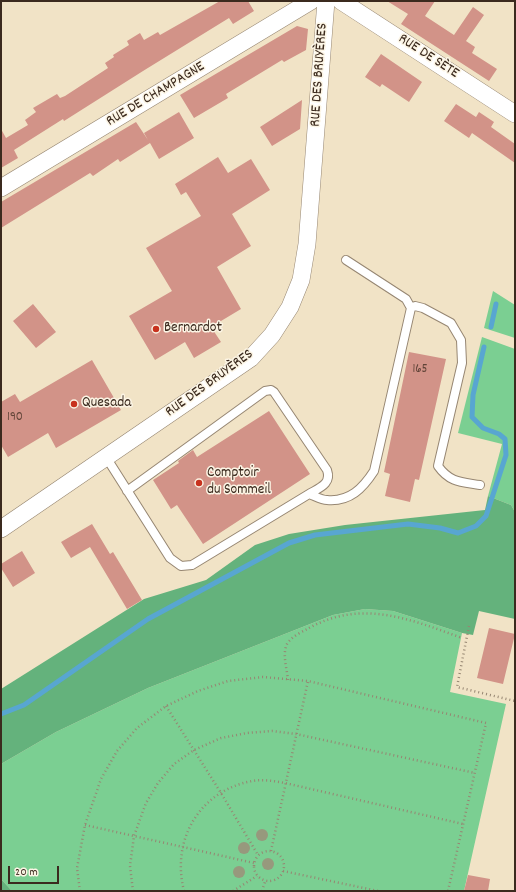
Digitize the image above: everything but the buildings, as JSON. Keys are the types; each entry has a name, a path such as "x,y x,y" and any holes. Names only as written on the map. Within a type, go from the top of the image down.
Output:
{"street":[{"name":"RUE DE CHAMPAGNE","path":"1,188 311,1"},
{"name":"RUE DES BRUYÈRES","path":"1,529 251,358 272,335 290,307 301,280 307,244 326,1"},
{"name":"RUE DE SÈTE","path":"341,1 515,114"}],"lane":[{"path":"309,494 326,500 342,499 355,493 365,485 374,471 411,308 406,299 346,260"},
{"path":"411,308 415,306 423,308 451,323 461,340 462,363 438,466 444,475 453,480 480,485"},
{"path":"106,457 127,491 170,558 181,566 192,566 323,485 329,475 274,392 270,390 265,391 127,491"}],"path":[{"path":"288,680 285,652 287,644 290,640 315,625 344,615 370,612 413,620 462,638"},
{"path":"469,626 457,687 515,701"},
{"path":"80,891 77,868 85,825 101,779 117,751 137,728 166,706 198,691 228,681 263,677 308,681 486,724 448,891"},
{"path":"271,851 308,681"},
{"path":"166,706 258,855"},
{"path":"133,891 130,866 134,836 146,803 158,783 174,764 194,750 221,738 247,733 272,731 296,734 474,773"},
{"path":"184,891 181,869 183,847 188,829 196,815 208,802 221,793 252,781 268,780 285,783 463,824"},
{"path":"85,825 254,863"},
{"path":"263,852 276,852 280,856 284,865 283,871 280,877 264,882 254,871 254,863 258,855 263,852"},
{"path":"283,871 378,891"},
{"path":"233,891 257,876"},
{"path":"262,891 264,882"}],"green space":[{"path":"493,291 515,305 515,338 484,328"},
{"path":"482,337 515,349 515,512 511,505 488,496 502,444 458,433"},
{"path":"488,496 511,505 515,512 515,619 479,611 473,635 462,633 393,611 365,609 333,615 148,688 56,732 1,764 1,689 144,599 206,580 255,545 289,534 345,525 485,510"},
{"path":"365,609 393,611 462,633 450,692 506,704 464,891 12,891 1,879 1,764 56,732 148,688 333,615"},
{"path":"1,879 12,891 1,891"}],"waterway":[{"path":"491,327 496,304"},
{"path":"1,714 24,705 148,619 289,543 315,535 408,524 440,528 458,533 476,526 486,516 506,455 505,439 499,434 483,428 472,417 473,395 484,347"}],"place":[{"name":"Bernardot","path":"156,329"},
{"name":"Quesada","path":"74,404"},
{"name":"Comptoir du Sommeil","path":"199,483"}]}
